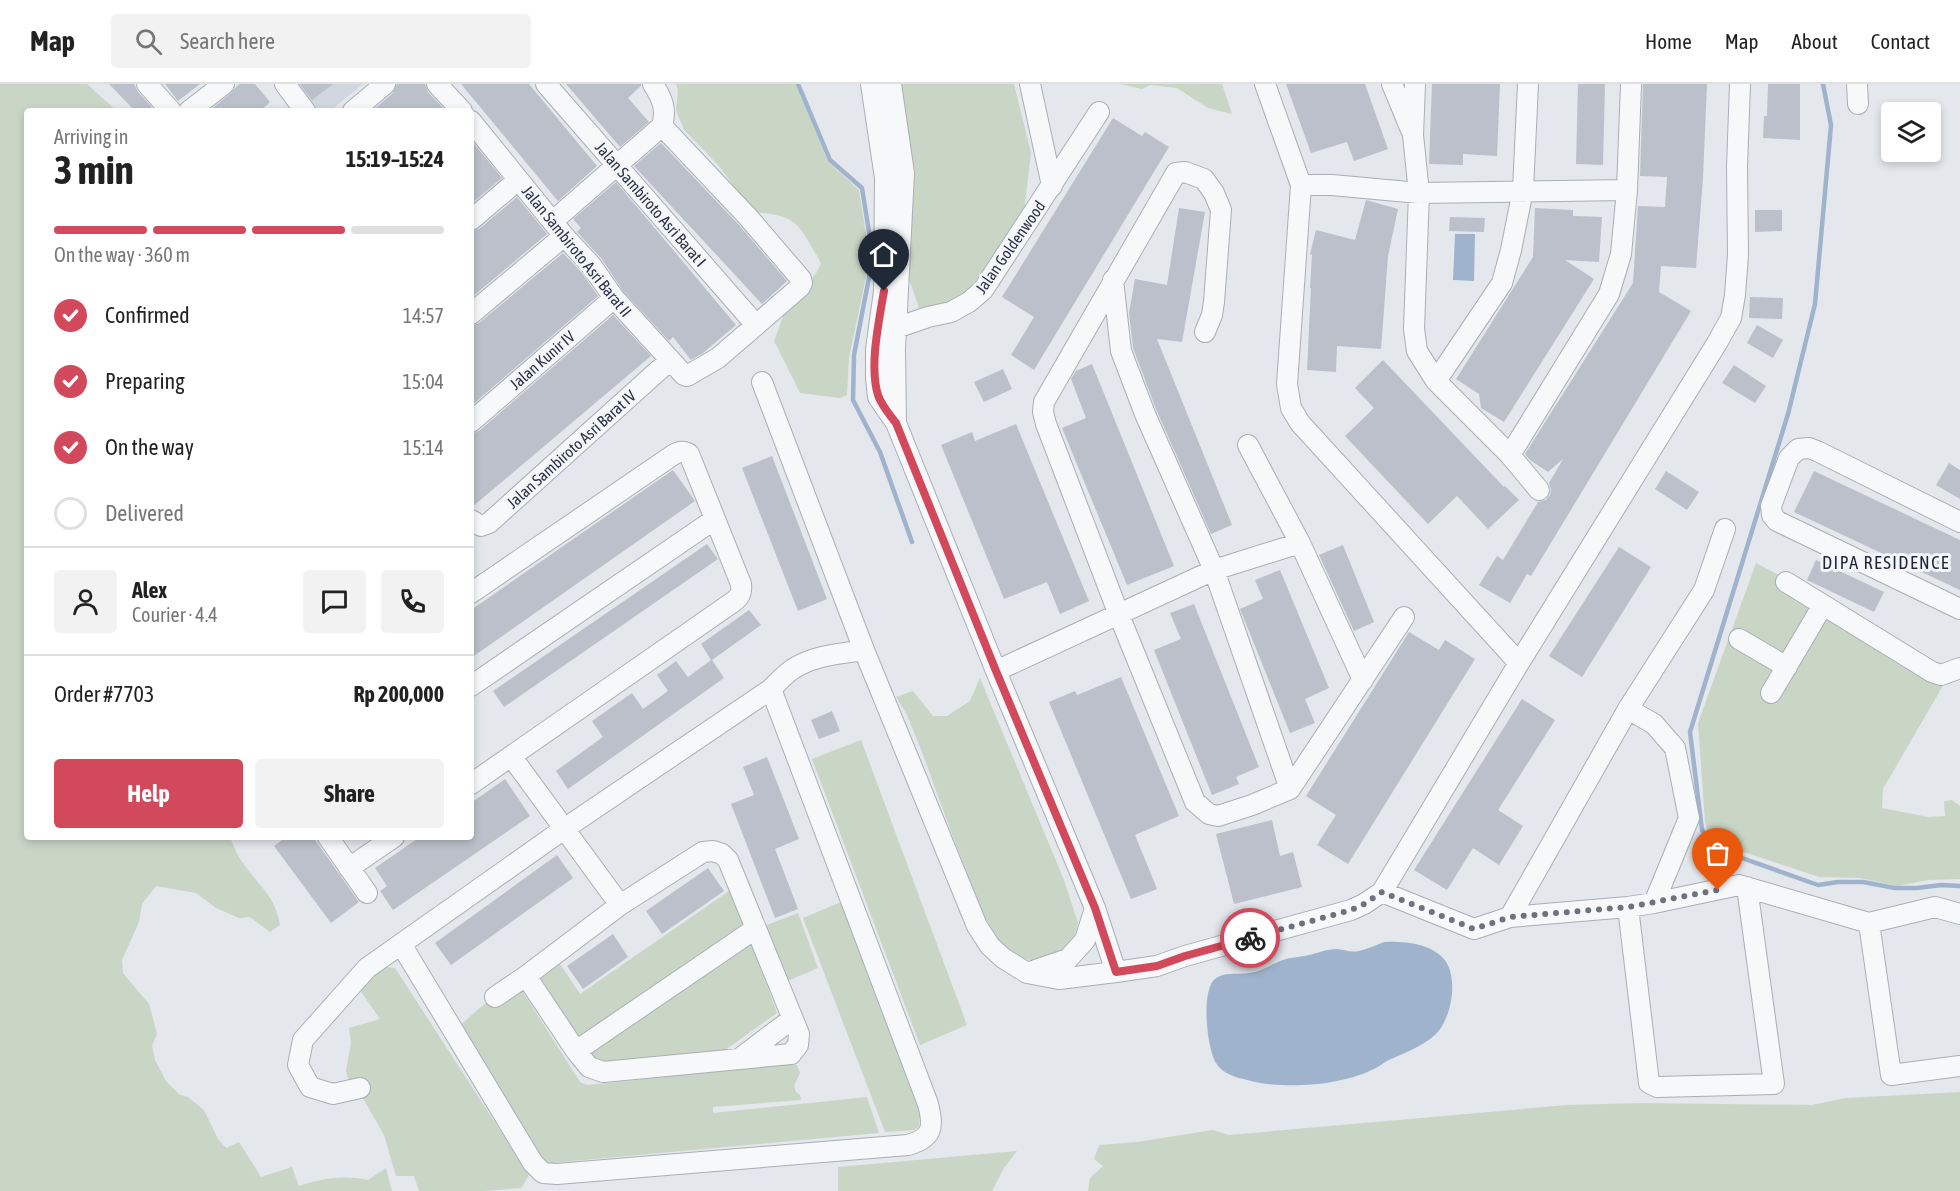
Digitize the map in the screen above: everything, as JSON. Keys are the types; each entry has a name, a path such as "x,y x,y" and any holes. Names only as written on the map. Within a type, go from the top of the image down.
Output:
{"street":[{"path":"147,84 168,108"},
{"path":"193,108 224,84"},
{"path":"285,84 303,108"},
{"path":"357,108 385,84"},
{"path":"437,84 459,108"},
{"name":"Jalan Sambiroto Asri Barat I","path":"546,84 756,325"},
{"path":"474,311 559,229 617,164 662,126 665,117 662,98 653,84"},
{"path":"871,84 885,178 891,292 896,328 894,373 896,423"},
{"path":"891,84 904,173 891,292 876,349 878,397 896,423 1095,908 1116,972"},
{"name":"Jalan Goldenwood","path":"1030,84 1052,186"},
{"path":"1265,84 1300,185 1287,384 1291,408 1300,423 1518,663"},
{"path":"1392,84 1413,135"},
{"path":"1415,84 1413,135 1419,193 1414,329 1417,351 1436,381 1510,455 1539,490"},
{"path":"1436,381 1502,283 1511,250 1522,190 1528,84"},
{"path":"1510,455 1610,294 1621,254 1627,190 1631,84"},
{"path":"762,382 864,650 977,926 990,946 1003,958 1027,973 1059,979 1116,972 1157,966 1185,956 1351,910 1382,892 1518,663 1731,318 1738,255 1737,167 1740,84"},
{"path":"1857,84 1858,104"},
{"name":"Jalan Goldenwood","path":"896,328 951,312 969,303 983,290 1099,112"},
{"name":"Jalan Sambiroto Asri Barat II","path":"474,126 591,266 614,298 684,375 687,376 717,358 756,325"},
{"path":"662,126 747,217 802,282 800,287 756,325"},
{"path":"1205,332 1212,315 1214,302 1221,210 1214,193 1204,179 1185,172 1176,173 1044,402 1043,412 1119,615 1195,802 1202,810 1218,816 1290,789 1404,617"},
{"path":"474,217 518,180"},
{"path":"1300,185 1332,185 1419,193 1627,190"},
{"path":"1113,280 1121,351 1145,414 1214,570 1290,789"},
{"name":"Jalan Kunir IV","path":"474,419 614,298"},
{"name":"Jalan Sambiroto Asri Barat IV","path":"474,522 481,526 489,523 669,361"},
{"path":"1248,445 1300,543 1363,680"},
{"path":"1960,522 1809,448 1798,448 1789,458 1772,506 1772,515 1777,521 1960,609"},
{"path":"474,591 679,451 685,451 689,454 741,584 742,592 739,598 474,782"},
{"path":"474,684 715,519"},
{"path":"1510,917 1628,709 1704,590 1725,529"},
{"path":"996,671 1214,570 1300,543"},
{"path":"1786,582 1932,672 1941,675 1960,668"},
{"path":"1771,693 1823,605"},
{"path":"1739,639 1787,668"},
{"path":"360,1088 333,1094 310,1087 298,1065 303,1040 367,968 564,829 771,688 792,669 821,656 864,650"},
{"path":"401,944 533,1163 543,1173 556,1174 908,1145 919,1142 929,1133 933,1121 928,1104 771,688"},
{"path":"1628,709 1654,724 1675,748 1689,818 1654,903"},
{"path":"511,756 620,905"},
{"path":"330,840 367,893"},
{"path":"349,868 390,840"},
{"path":"495,997 620,905 704,852 713,851 722,854 728,860 799,1034 798,1045 791,1054 603,1072 589,1067 576,1051 526,976"},
{"path":"1382,892 1474,929 1510,917 1628,907 1740,885 1869,923 1935,907 1960,914"},
{"path":"1628,907 1649,1083 1657,1086 1774,1084 1747,887"},
{"path":"1027,973 1068,959 1085,940 1095,908"},
{"path":"1869,923 1891,1075 1960,1066"},
{"path":"576,1051 755,929"},
{"path":"739,1059 792,1019"}],"shaded area":[{"path":"289,84 363,84 334,108 307,108"}],"green space":[{"path":"0,84 87,84 114,108 24,108 24,840 231,840 241,860 270,898 280,925 270,932 250,917 239,918 216,908 196,893 156,886 142,904 139,922 122,960 123,973 149,1004 157,1034 152,1046 155,1060 166,1081 180,1095 188,1097 204,1110 218,1139 226,1148 239,1142 261,1177 292,1167 299,1186 333,1178 368,1180 386,1168 392,1191 0,1191"},
{"path":"676,84 796,84 828,162 859,190 870,258 849,358 847,395 840,398 800,393 774,341 785,311 817,272 821,263 808,239 789,219 768,213 753,212 719,166 684,130 676,110 678,90"},
{"path":"899,84 1014,84 1031,153 1024,211 996,256 960,300 919,308 907,273 914,177"},
{"path":"1120,84 1222,84 1232,114 1208,108 1177,88 1150,85 1142,89"},
{"path":"1756,563 1824,599 1948,677 1883,789 1882,808 1928,817 1945,816 1944,801 1952,800 1960,806 1960,879 1928,880 1898,886 1860,878 1819,877 1744,852 1727,851 1708,832 1705,822 1698,723"},
{"path":"980,678 1064,880 1078,923 1074,938 1067,949 1040,962 1021,958 1009,950 998,940 984,915 922,752 907,715 896,697 913,691 933,716 947,716 970,701"},
{"path":"861,740 967,1025 920,1045 812,759"},
{"path":"729,891 733,892 744,921 742,925 580,1036 574,1037 538,978 558,961 580,994"},
{"path":"841,902 920,1114 919,1126 914,1130 885,1132 803,918"},
{"path":"798,913 818,968 785,982 764,926"},
{"path":"748,946 753,947 777,1013 721,1053 597,1064 588,1055"},
{"path":"386,967 395,968 529,1175 521,1188 485,1191 419,1191 414,1176 396,1176 384,1135 348,1078 346,1070 351,1043 349,1028 380,1019 357,986"},
{"path":"517,990 523,992 580,1082 587,1085 791,1064 797,1065 800,1073 794,1086 801,1100 713,1107 713,1113 867,1097 879,1133 551,1163 543,1160 458,1027 488,1001"},
{"path":"1960,1092 1960,1191 1088,1191 1090,1178 1103,1166 1094,1159 1099,1145 1137,1142 1213,1130 1229,1135 1567,1105 1641,1103 1812,1105 1846,1098"},
{"path":"1017,1151 1004,1168 992,1191 838,1191 838,1167"}],"water":[{"path":"1455,234 1475,234 1474,281 1453,280"},
{"path":"1384,942 1424,946 1444,959 1449,967 1452,998 1446,1019 1430,1039 1376,1068 1347,1079 1330,1082 1295,1085 1261,1083 1234,1076 1216,1063 1208,1034 1207,1008 1210,987 1218,977 1262,970 1286,959 1329,950 1356,951"}],"building":[{"path":"109,84 134,84 152,107 132,108"},
{"path":"165,84 200,84 178,101"},
{"path":"239,84 255,84 270,102 263,108 213,108"},
{"path":"300,84 333,84 312,100"},
{"path":"397,84 425,84 428,92 443,108 376,108 393,93"},
{"path":"461,84 529,84 597,166 558,201"},
{"path":"566,84 641,84 628,98 649,122 620,147"},
{"path":"1286,84 1365,84 1388,149 1354,161 1347,142 1311,153"},
{"path":"1432,84 1500,84 1497,156 1463,154 1463,165 1429,164"},
{"path":"1578,84 1605,84 1603,165 1576,164"},
{"path":"1643,84 1707,84 1696,268 1661,266 1659,292 1691,311 1531,576 1527,574 1510,603 1479,585 1497,556 1503,560 1538,502 1546,500 1550,495 1549,483 1563,459 1548,472 1525,454 1633,283 1638,206 1665,207 1667,177 1640,176"},
{"path":"1768,84 1800,84 1800,140 1763,138 1764,116 1767,116"},
{"path":"1113,118 1142,136 1145,132 1169,147 1034,370 1011,355 1034,317 1002,297"},
{"path":"661,143 739,225 787,281 762,304 634,166"},
{"path":"474,144 502,178 474,201"},
{"path":"616,182 736,325 703,353 691,360 673,337 669,341 623,291 601,258 577,232 581,228 573,219"},
{"path":"517,197 547,234 474,295 474,231"},
{"path":"1366,200 1398,209 1388,256 1381,349 1337,346 1336,372 1307,370 1312,255 1310,254 1316,230 1355,240"},
{"path":"1179,208 1205,212 1182,342 1157,339 1232,525 1211,534 1156,409 1133,348 1129,313 1135,279 1167,285"},
{"path":"1535,208 1573,210 1573,216 1602,217 1599,262 1565,260 1594,279 1504,422 1481,408 1479,394 1456,379 1533,257"},
{"path":"1755,210 1782,210 1782,231 1755,232"},
{"path":"1450,217 1485,218 1484,232 1449,231"},
{"path":"563,253 582,273 598,296 474,403 474,325"},
{"path":"1750,297 1783,298 1782,319 1749,318"},
{"path":"613,315 651,356 474,505 474,433 479,431"},
{"path":"1757,325 1783,340 1773,358 1747,343"},
{"path":"1383,360 1519,500 1488,529 1457,496 1428,524 1345,436 1374,408 1355,388"},
{"path":"1092,364 1174,566 1127,585 1062,428 1086,418 1071,379 1076,371"},
{"path":"1734,365 1766,386 1755,403 1722,383"},
{"path":"1003,369 1012,389 984,402 974,382"},
{"path":"1016,424 1089,601 1060,614 1047,582 1004,599 941,445 972,432 975,441"},
{"path":"772,456 827,599 798,611 742,468"},
{"path":"1949,463 1960,470 1960,499 1936,485"},
{"path":"673,470 695,501 474,656 474,608"},
{"path":"1666,471 1699,492 1687,510 1655,489"},
{"path":"1814,471 1960,540 1960,590 1794,512"},
{"path":"707,544 718,559 504,707 493,691"},
{"path":"1343,545 1374,622 1354,631 1319,555"},
{"path":"1619,547 1651,567 1582,677 1549,656"},
{"path":"1816,560 1884,592 1874,612 1807,580"},
{"path":"1280,570 1329,688 1305,699 1315,723 1290,733 1240,609 1263,599 1255,580"},
{"path":"1194,604 1259,767 1236,777 1239,784 1212,795 1154,650 1181,639 1170,613"},
{"path":"749,610 761,625 712,660 724,678 568,789 556,771 603,737 592,721 632,693 643,709 668,691 657,675 676,661 688,677 711,660 701,644"},
{"path":"1409,632 1439,650 1445,640 1475,659 1348,864 1317,845 1336,815 1306,796"},
{"path":"1121,677 1179,816 1135,835 1157,889 1131,899 1049,702 1075,691 1077,695"},
{"path":"1522,699 1555,720 1498,810 1523,826 1499,865 1473,848 1447,890 1414,870"},
{"path":"832,711 840,731 819,739 811,720"},
{"path":"767,757 799,839 775,849 798,909 775,918 731,804 754,795 743,767"},
{"path":"505,779 530,816 393,910 380,891 387,886 375,868 416,840 474,840 474,801"},
{"path":"1272,820 1280,856 1293,852 1302,887 1234,904 1216,834"},
{"path":"282,840 315,840 359,902 331,923 274,846"},
{"path":"557,855 573,878 451,965 435,943"},
{"path":"708,868 724,891 662,934 646,911"},
{"path":"613,934 628,957 583,989 567,966"}],"waterway":[{"path":"798,84 830,160 862,188 873,257 854,355 853,400 880,452 912,542"},
{"path":"1823,84 1831,125 1815,304 1788,414 1690,732 1702,830 1716,850 1726,855 1742,858 1818,885 1863,882 1895,888 1960,886"}],"way so far":[{"path":"1250,938 1351,910 1382,892 1474,929 1510,917 1628,907 1718,890"}],"district":[{"name":"DIPA RESIDENCE","path":"1886,563"}],"route":[{"path":"884,291 876,349 878,397 896,423 1095,908 1116,972 1157,966 1250,938"}]}
